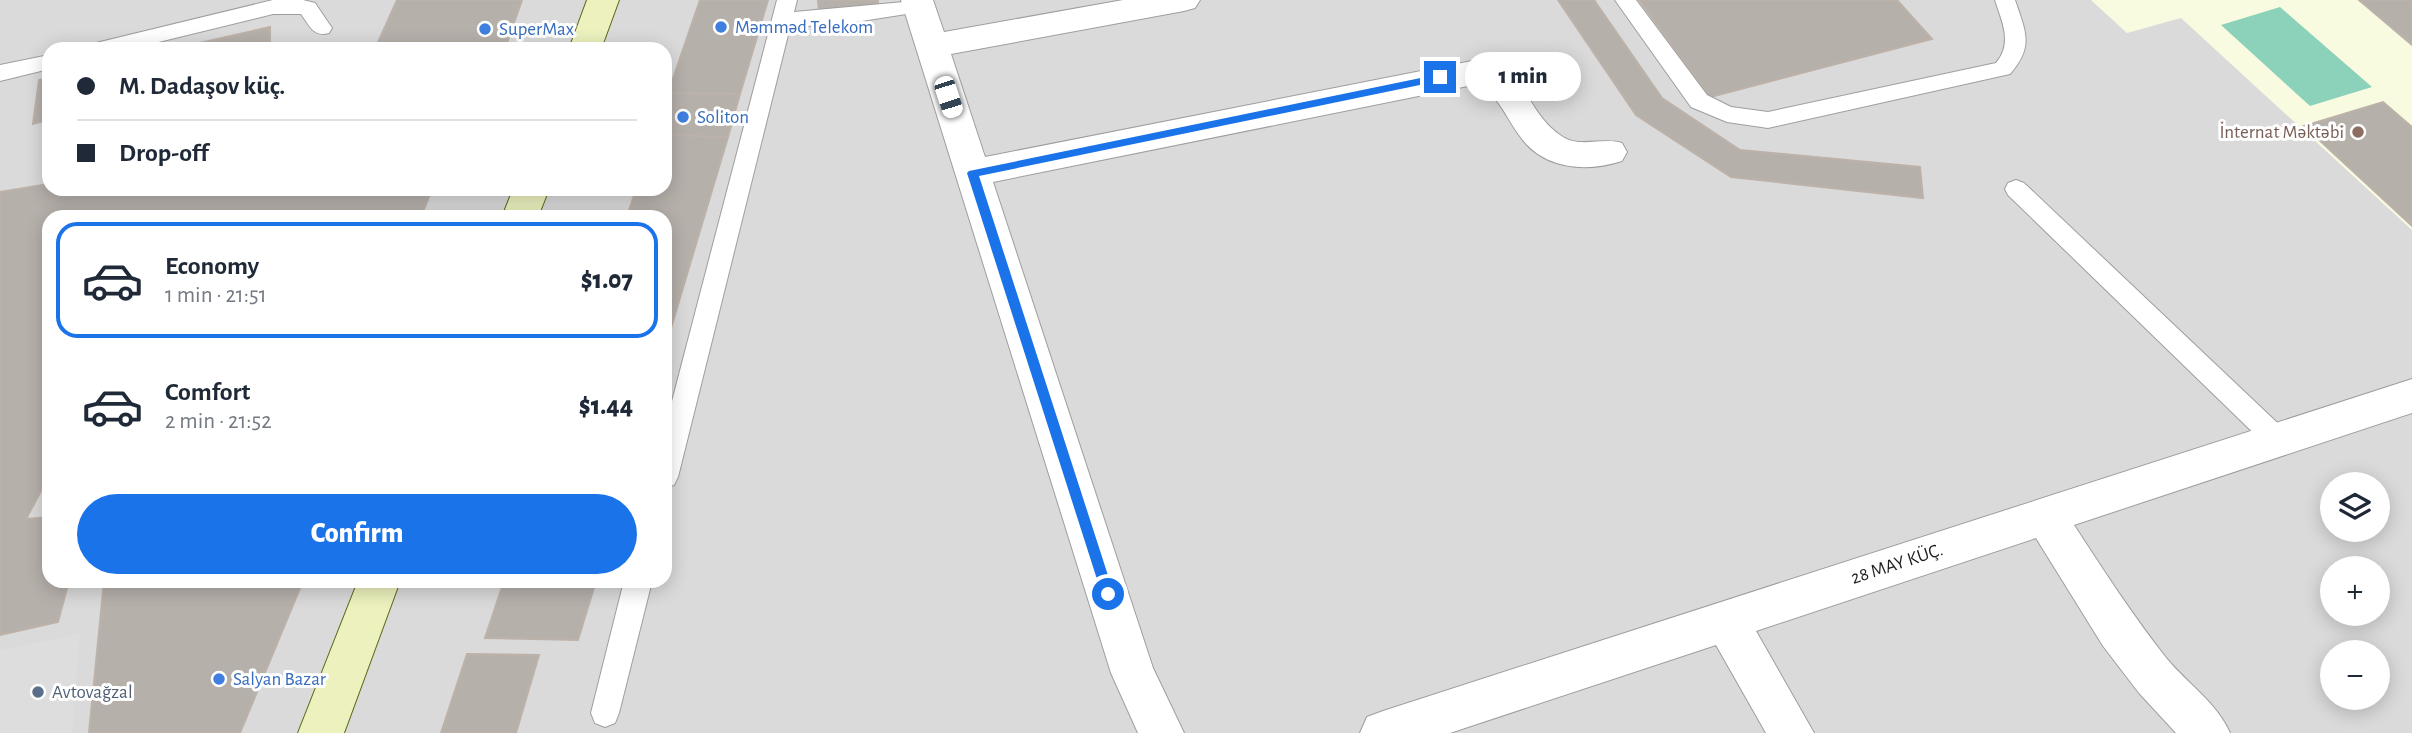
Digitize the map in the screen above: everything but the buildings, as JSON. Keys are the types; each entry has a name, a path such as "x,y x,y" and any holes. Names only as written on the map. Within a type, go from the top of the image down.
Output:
{"street":[{"path":"587,42 603,0"},
{"path":"932,46 1184,0"},
{"path":"918,3 1133,673 1161,733"},
{"path":"972,173 1482,71 1493,75 1507,88 1538,138 1551,149 1569,154 1609,152"},
{"name":"28 MAY KÜÇ.","path":"1383,733 2412,396"},
{"path":"2045,516 2118,631 2155,678 2207,733"},
{"path":"321,733 376,588"},
{"path":"1725,620 1791,733"}],"lane":[{"path":"1625,0 1699,101 1727,114 1769,120 2003,69 2014,56 2017,38 2005,0"},
{"path":"672,450 785,10 849,16 918,3"},
{"path":"124,42 243,7 293,5 307,8 322,28"},
{"path":"0,74 42,63"},
{"path":"2016,189 2278,440"},
{"path":"605,713 636,588"}],"shaded area":[{"path":"0,0 2412,0 2412,733 0,733"},
{"name":"İnternat Məktəbi","path":"2091,0 2412,0 2412,230 2181,18 2127,33"},
{"name":"Avtovağzal","path":"80,634 72,733 0,733 0,650"}],"green space":[{"path":"2280,7 2372,87 2310,106 2221,25"}],"place":[{"name":"Məmməd Telekom","path":"721,27"},
{"name":"SuperMax","path":"485,29"},
{"name":"Soliton","path":"683,117"},
{"name":"İnternat Məktəbi","path":"2358,132"},
{"name":"Salyan Bazar","path":"219,679"},
{"name":"Avtovağzal","path":"38,692"}],"route":[{"path":"1108,594 972,173 1440,77"}]}
